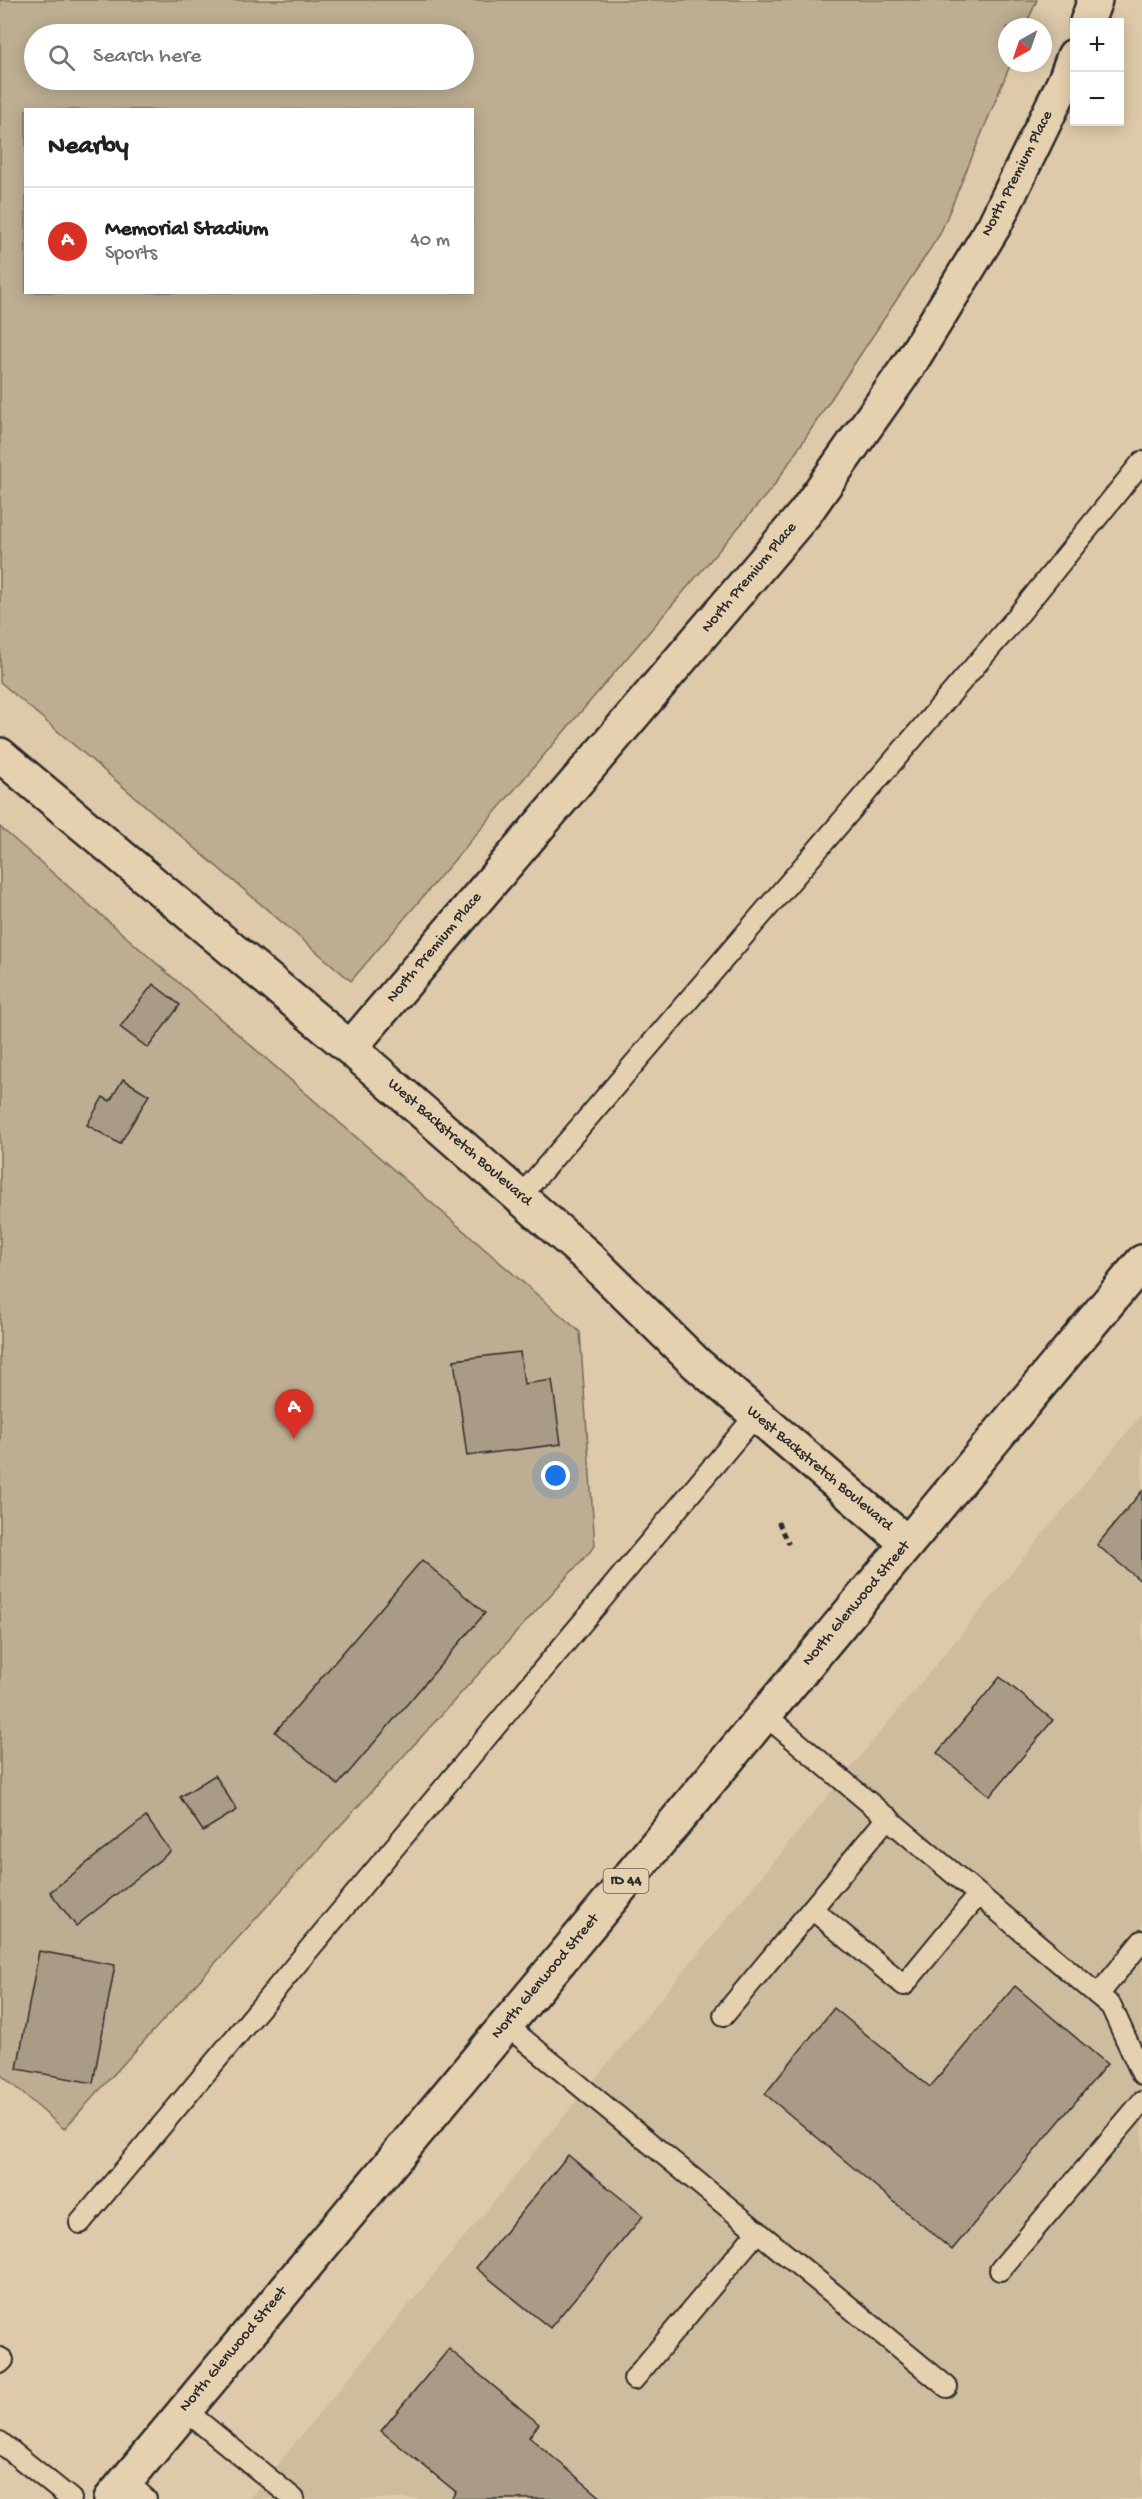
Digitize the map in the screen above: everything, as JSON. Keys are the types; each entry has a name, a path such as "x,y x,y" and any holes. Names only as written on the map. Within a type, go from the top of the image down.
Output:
{"street":[{"path":"1088,18 1095,0"},
{"name":"North Premium Place","path":"350,1048 805,513 909,365 994,226 1070,64"},
{"name":"West Backstretch Boulevard","path":"0,755 350,1048 587,1256 697,1364 907,1544"},
{"name":"North Glenwood Street","path":"128,2493 185,2410 1142,1262"}],"lane":[{"path":"520,1197 1015,619 1142,462"},
{"path":"80,2223 756,1415"},
{"path":"765,1715 1104,2001 1142,2074"},
{"path":"724,2015 888,1817"},
{"path":"812,1909 904,1985 978,1895"},
{"path":"1104,2001 1142,1941"},
{"path":"506,2025 946,2386"},
{"path":"1000,2270 1142,2102"},
{"path":"634,2379 758,2231"},
{"path":"0,2358 3,2360 0,2363"},
{"path":"185,2410 294,2499"},
{"path":"0,2442 71,2499"}],"path":[{"path":"778,1522 789,1544"}],"shaded area":[{"path":"0,0 1037,0 1029,18 998,18 998,72 1007,72 940,234 773,487 351,981 0,682"},
{"path":"0,827 580,1332 595,1546 64,2129 0,2074"},
{"path":"1142,1414 1142,2499 249,2499"}],"building":[{"path":"153,984 180,1005 148,1048 120,1027"},
{"path":"123,1079 149,1095 120,1144 87,1125 103,1097 110,1101"},
{"path":"520,1352 524,1384 552,1380 561,1444 467,1456 454,1360"},
{"path":"1142,1491 1142,1582 1097,1545"},
{"path":"422,1560 485,1613 338,1785 275,1732"},
{"path":"1000,1677 1053,1720 990,1796 937,1753"},
{"path":"215,1775 237,1810 203,1831 180,1797"},
{"path":"146,1817 171,1851 76,1926 50,1892"},
{"path":"39,1951 115,1965 93,2083 17,2069"},
{"path":"1015,1986 1107,2064 952,2250 765,2094 834,2008 930,2087"},
{"path":"568,2155 643,2216 550,2328 476,2268"},
{"path":"449,2349 539,2424 529,2437 603,2499 451,2499 456,2492 381,2431"}],"place":[{"name":"Memorial Stadium","path":"294,1439"}]}
